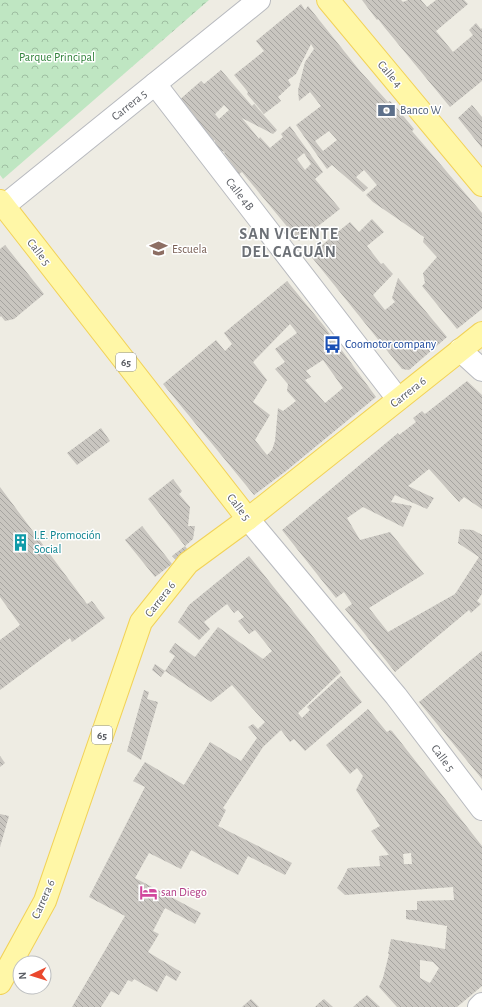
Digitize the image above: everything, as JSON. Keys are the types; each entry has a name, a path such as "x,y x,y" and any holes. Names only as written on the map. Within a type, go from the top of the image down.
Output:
{"main road":[{"name":"Calle 4","path":"328,0 482,185"},
{"name":"Calle 5","path":"1,206 248,519"},
{"name":"Carrera 6","path":"0,983 45,901 141,622 188,563 248,519 482,333"}],"street":[{"name":"Carrera 5","path":"1,206 259,0"},
{"name":"Calle 4B","path":"155,84 398,399"},
{"path":"460,350 482,370"},
{"name":"Calle 5","path":"248,519 396,696 482,810"},
{"path":"479,1007 482,1004"}],"green space":[{"name":"Parque Principal","path":"0,0 209,0 3,179 0,175"}],"building":[{"path":"362,0 401,0 403,2 408,0 421,0 427,7 436,0 464,0 468,4 436,31 453,52 473,35 469,30 476,23 481,29 482,28 482,81 450,107"},
{"path":"301,4 305,10 308,6 360,71 388,102 390,101 396,107 414,129 412,131 482,213 482,309 457,329 422,286 425,283 423,273 437,257 423,242 424,237 373,202 366,195 377,185 364,170 356,177 368,188 363,192 332,165 327,169 296,125 321,106 310,92 299,101 298,90 305,62 314,49 311,44 296,74 288,80 291,85 278,97 281,101 264,114 247,94 248,92 234,75 264,51 256,41","holes":["329,131 337,140 323,151 315,141"]},
{"path":"221,70 252,106 254,104 277,130 273,134 242,118 259,139 260,137 270,148 283,137 281,134 290,126 323,172 315,179 340,209 299,241 242,172 239,174 224,153 225,152 219,150 215,146 215,140 212,142 177,102 201,81 204,84","holes":["224,105 229,110 219,119 215,114","304,153 311,164 305,170 297,159"]},
{"path":"472,105 482,117 482,148 458,118"},
{"path":"372,219 384,232 367,246 381,264 383,263 393,274 373,295 385,310 395,302 392,298 398,278 447,337 409,370 402,369 310,255 350,222 359,232"},
{"path":"5,245 44,294 14,319 5,321 1,316 0,317 0,249"},
{"path":"287,281 324,326 376,397 286,471 254,495 163,384 216,340 225,351 232,344 224,333","holes":["290,324 297,333 275,349 285,362 275,369 288,384 287,391 296,401 283,411 278,408 275,441 272,450 267,455 255,440 270,415 253,402 267,380 253,362","323,360 343,388 325,403 305,380 311,377 306,371"]},
{"path":"467,381 482,395 482,509 464,497 459,502 429,469 408,486 434,498 427,509 395,495 391,502 412,506 403,527 363,507 347,518 360,540 390,532 424,574 369,608 388,632 455,594 479,557 458,543 460,529 473,530 482,535 482,594 477,601 481,604 471,613 469,610 395,672 345,609 352,604 344,592 336,598 282,530 398,433 399,435 416,422 413,418 422,411 425,414"},
{"path":"101,428 110,441 77,465 67,453"},
{"path":"173,479 182,491 179,494 190,507 188,526 195,526 193,539 185,546 148,499"},
{"name":"I.E. Promoción Social","path":"0,487 87,604 92,601 105,618 72,642 70,638 0,690 0,640 20,625 0,597"},
{"path":"142,526 172,564 155,577 125,540"},
{"path":"185,546 188,550 176,560 172,556"},
{"path":"249,556 341,672 298,713 302,718 310,710 307,707 341,676 362,702 305,751 294,739 290,742 281,730 263,747 223,808 226,810 218,826 292,863 285,875 248,856 238,875 191,850 181,869 149,853 135,878 201,913 195,924 165,908 153,931 159,934 148,952 181,972 176,981 166,975 157,992 134,979 132,982 128,980 119,995 111,991 101,1007 72,1007 125,916 89,897 145,787 133,781 145,762 184,785 210,742 241,761 257,738 248,727 253,724 258,729 265,722 232,685 211,702 165,671 175,656 169,652 175,643 195,657 218,627 263,659 272,651 255,630 249,634 238,621 244,617 238,610 234,613 227,604 204,622 210,629 199,640 178,622 189,605"},
{"path":"482,651 482,779 419,702"},
{"path":"155,664 165,671 161,677 152,670"},
{"path":"144,690 149,692 147,699 158,702 141,760 127,751"},
{"path":"368,709 387,732 390,730 392,731 482,846 482,986 457,1007 397,1007 379,987 383,978 389,954 391,939 445,949 447,926 406,919 406,910 417,910 417,901 454,900 453,887 345,895 337,888 348,868 380,866 379,856 389,855 371,831 380,826 356,790 363,776 357,768 350,774 326,745","holes":["411,853 412,864 404,864 403,854","420,960 433,962 439,968 430,983 420,978"]},
{"path":"0,756 5,763 0,767"},
{"path":"0,814 9,816 0,847"},
{"path":"367,995 380,1007 353,1007"},
{"path":"251,999 259,1007 242,1007"},
{"path":"324,999 333,1007 315,1007 319,1003"}],"place":[{"name":"Banco W","path":"387,110"},
{"name":"Escuela","path":"159,249"},
{"name":"Coomotor company","path":"332,344"},
{"name":"I.E. Promoción Social","path":"21,542"},
{"name":"san Diego","path":"148,892"}],"district":[{"name":"SAN VICENTE DEL CAGUÁN","path":"289,243"}]}
